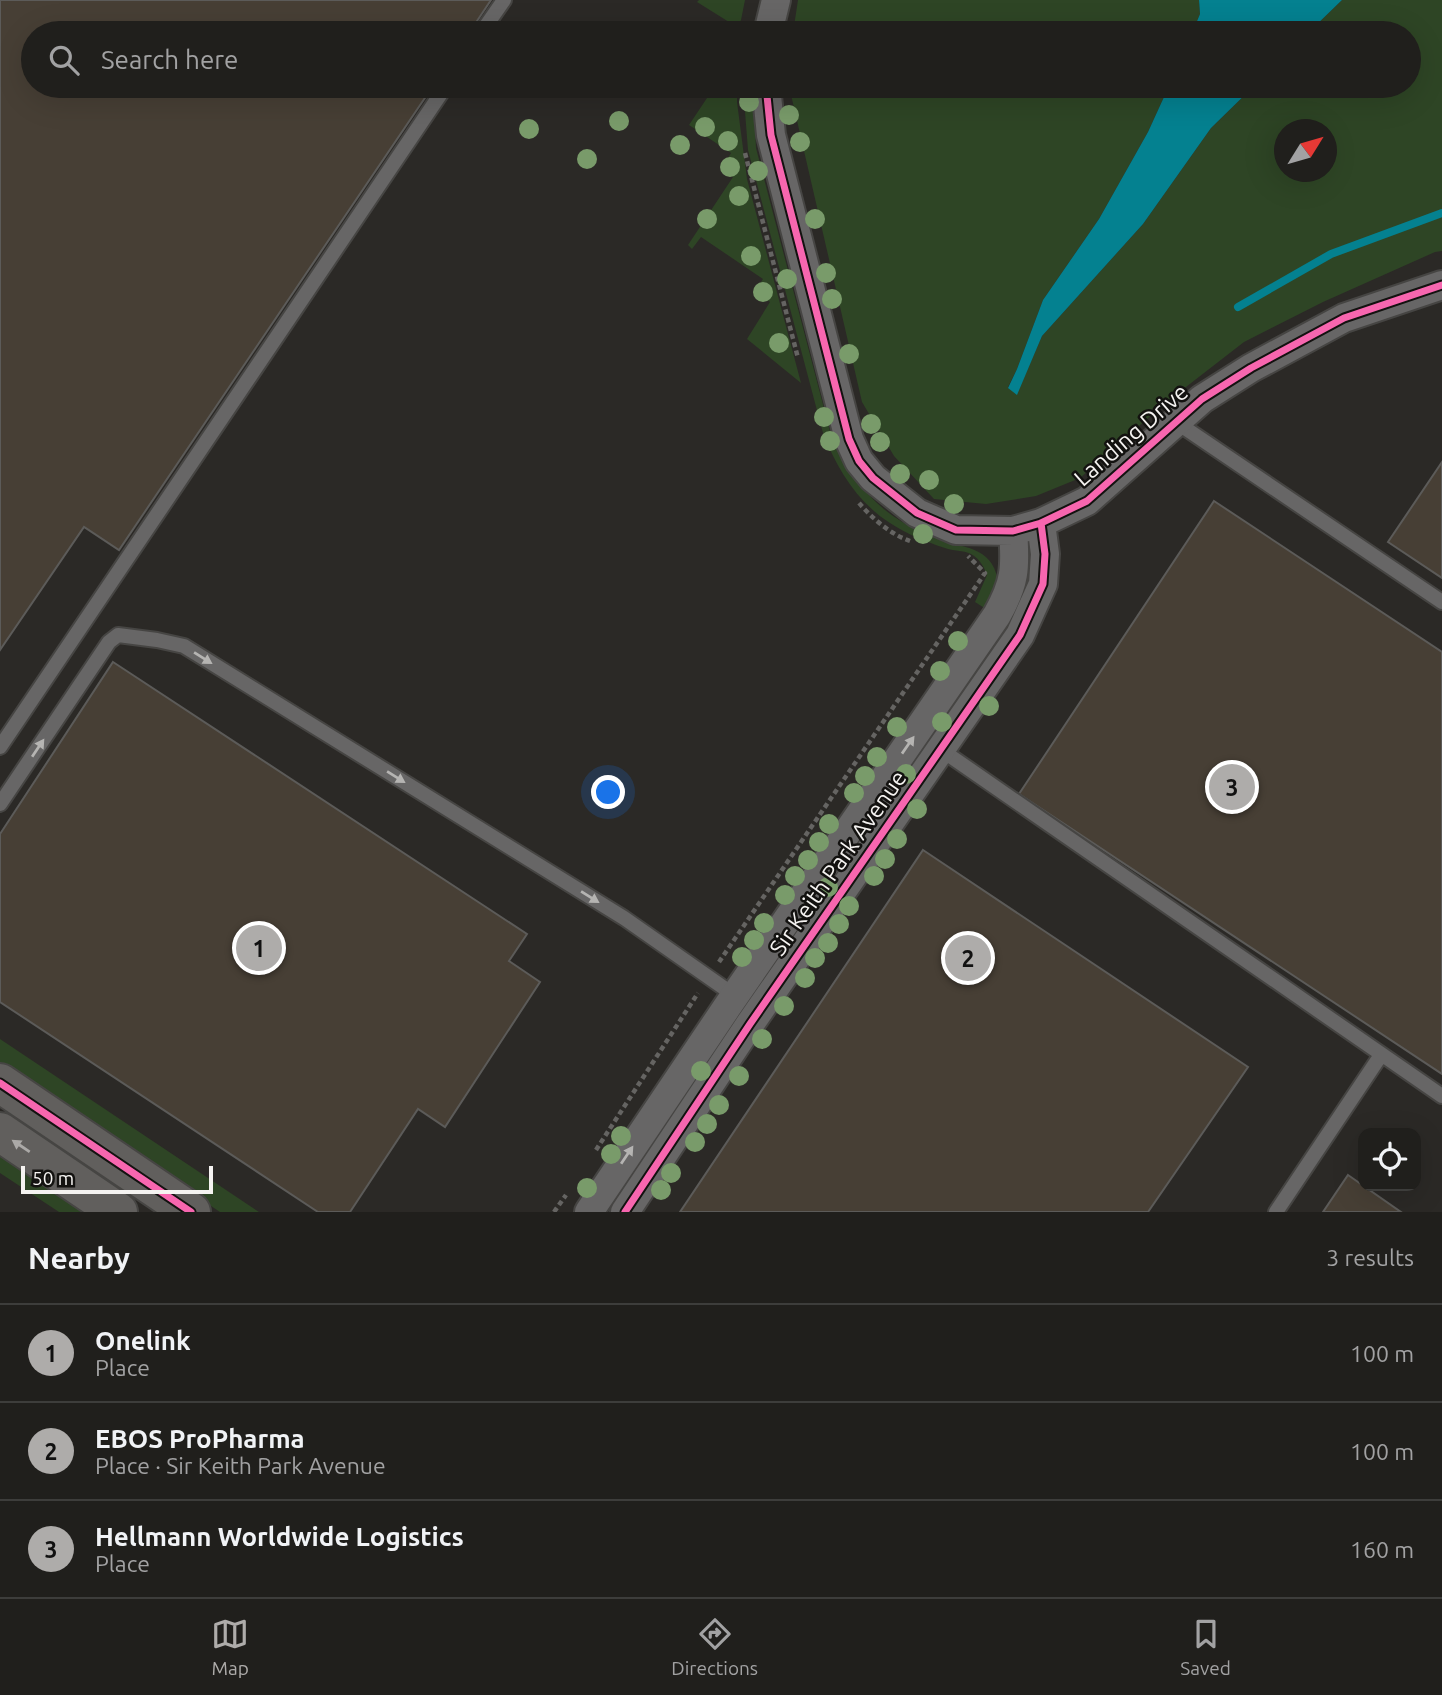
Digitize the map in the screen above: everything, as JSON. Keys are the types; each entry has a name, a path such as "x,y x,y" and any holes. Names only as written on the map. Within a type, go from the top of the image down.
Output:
{"street":[{"path":"771,21 776,0"},
{"name":"Landing Drive","path":"767,98 771,135 849,439 859,461 890,494 935,523 956,530 1013,531 1041,523 1087,501 1202,399 1222,386 1344,318 1442,285"},
{"name":"Sir Keith Park Avenue","path":"625,1212 750,1024 1020,635 1043,584 1045,554 1041,523"},
{"name":"Sir Keith Park Avenue","path":"589,1212 734,995 997,615 1013,584 1013,531"},
{"path":"0,1083 191,1212"},
{"path":"0,1132 118,1212"}],"lane":[{"path":"489,21 504,0"},
{"path":"0,747 438,98"},
{"path":"1176,422 1442,602"},
{"path":"0,804 109,642 118,635 184,646 624,918 734,995"},
{"path":"940,749 1442,1096"},
{"path":"1276,1212 1381,1055"}],"path":[{"path":"743,141 799,361"},
{"path":"855,498 869,515 912,542"},
{"path":"592,1155 709,977 985,573 965,553"},
{"path":"554,1212 569,1189"}],"green space":[{"path":"745,0 740,21 727,21 697,2"},
{"path":"798,0 1199,0 1200,14 1197,21 795,21"},
{"path":"1342,0 1442,0 1442,251 1323,302 1244,342 1164,404 1080,478 1036,496 986,504 934,499 894,456 862,402 792,98 1164,98 1148,132 1099,219 1043,300 1008,387 1017,394 1042,336 1143,224 1211,128 1242,98 1421,98 1421,21 1320,21"},
{"path":"707,98 737,98 747,179 801,383 747,339 770,302 755,291 763,279 701,237 692,249 688,245 733,177 721,170 731,153 689,125"},
{"path":"744,98 754,98 756,148 831,435 857,480 883,508 914,528 975,550 989,560 998,580 986,609 975,602 987,575 977,558 896,527 878,515 858,495 842,472 823,433 748,150"},
{"path":"0,1039 259,1212 220,1212 0,1065"},
{"path":"0,1150 92,1212 59,1212 0,1173"}],"water":[{"path":"1199,0 1342,0 1320,21 1197,21 1200,14"},
{"path":"1164,98 1242,98 1211,128 1143,224 1042,336 1017,395 1008,388 1043,300 1099,219 1148,132"}],"building":[{"path":"0,0 491,0 477,21 21,21 21,98 425,98 119,550 84,527 0,650"},
{"path":"1442,462 1442,578 1388,542"},
{"path":"1214,501 1442,652 1442,1074 1019,794"},
{"path":"113,662 527,934 509,961 540,982 445,1127 418,1109 350,1212 318,1212 0,1002 0,834"},
{"path":"923,850 1248,1067 1148,1212 680,1212"},
{"path":"1348,1175 1358,1182 1358,1191 1371,1191 1401,1212 1323,1212"}],"waterway":[{"path":"1238,307 1331,254 1442,213"}],"cycle path":[{"path":"767,98 771,135 849,439 859,461 873,478 917,513 956,530 1013,531 1041,523 1087,501 1202,399 1251,368 1344,318 1442,285"},
{"path":"625,1212 750,1024 1020,635 1043,584 1045,554 1041,523"},
{"path":"0,1083 191,1212"}],"place":[{"name":"Hellmann Worldwide Logistics","path":"1232,787"},
{"name":"Onelink","path":"259,948"},
{"name":"EBOS ProPharma","path":"968,958"}]}
